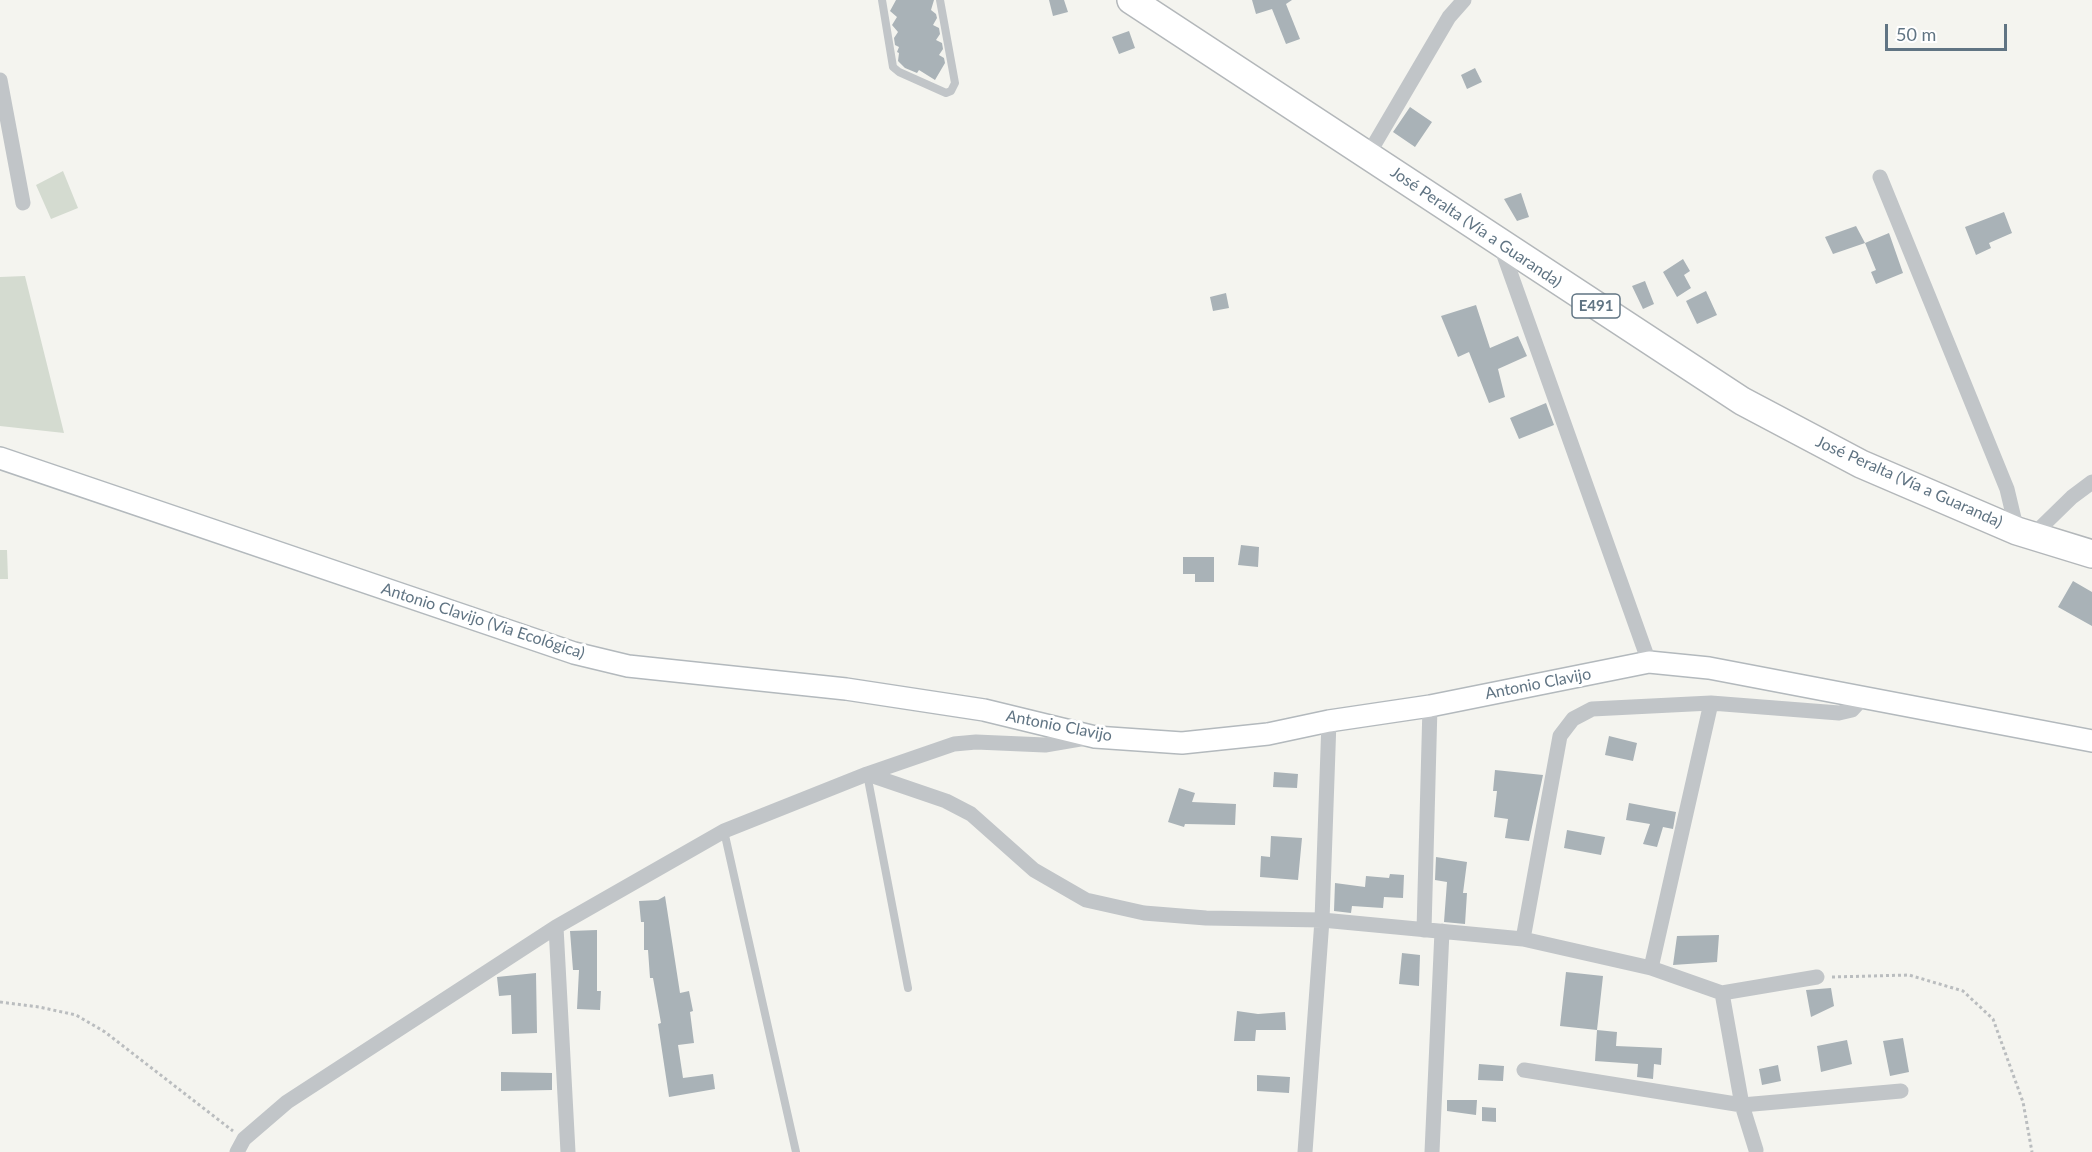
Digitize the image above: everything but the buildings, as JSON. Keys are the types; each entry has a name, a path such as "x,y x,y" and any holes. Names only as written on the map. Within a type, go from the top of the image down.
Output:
{"highway":[{"name":"José Peralta (Vía a Guaranda)","path":"1131,0 1742,401 1861,464 2024,533 2092,554"}],"main road":[{"name":"Antonio Clavijo (Via Ecológica)","path":"0,458 574,653 628,666 846,688 984,710"},
{"name":"Antonio Clavijo","path":"984,710 1095,737 1182,743 1268,734 1329,721 1430,706 1649,662 1709,668 1862,699 2092,741"}],"street":[{"path":"1368,155 1449,17 1464,0"},
{"path":"0,80 23,203"},
{"path":"1880,177 2024,533 2092,482"},
{"path":"1499,241 1649,662"},
{"path":"1523,939 1560,736 1573,719 1592,709 1711,703 1839,713 1852,710 1862,699"},
{"path":"1651,968 1711,703"},
{"path":"1424,930 1430,706"},
{"path":"1305,1152 1322,920 1329,721"},
{"path":"240,1146 287,1102 556,927 724,831 867,774 965,742 1045,745 1095,737"},
{"path":"867,774 946,801 971,814 1034,870 1086,900 1144,913 1206,918 1322,920 1523,939 1651,968 1722,993 1817,977"},
{"path":"556,927 568,1152"},
{"path":"1432,1152 1442,932"},
{"path":"1722,993 1742,1105 1756,1150"},
{"path":"1524,1070 1742,1105 1901,1090"}],"lane":[{"path":"882,0 893,67 899,72 946,93 951,91 955,83 940,0"},
{"path":"867,774 908,988"},
{"path":"724,831 796,1152"}],"path":[{"path":"1817,977 1909,975 1963,991 1993,1019 2023,1102 2032,1152"},
{"path":"0,1002 39,1006 76,1015 105,1032 240,1146"}],"shaded area":[{"path":"63,171 78,208 51,219 36,185"},
{"path":"25,276 64,433 0,426 0,277"},
{"path":"0,550 7,550 8,579 0,579"}]}
